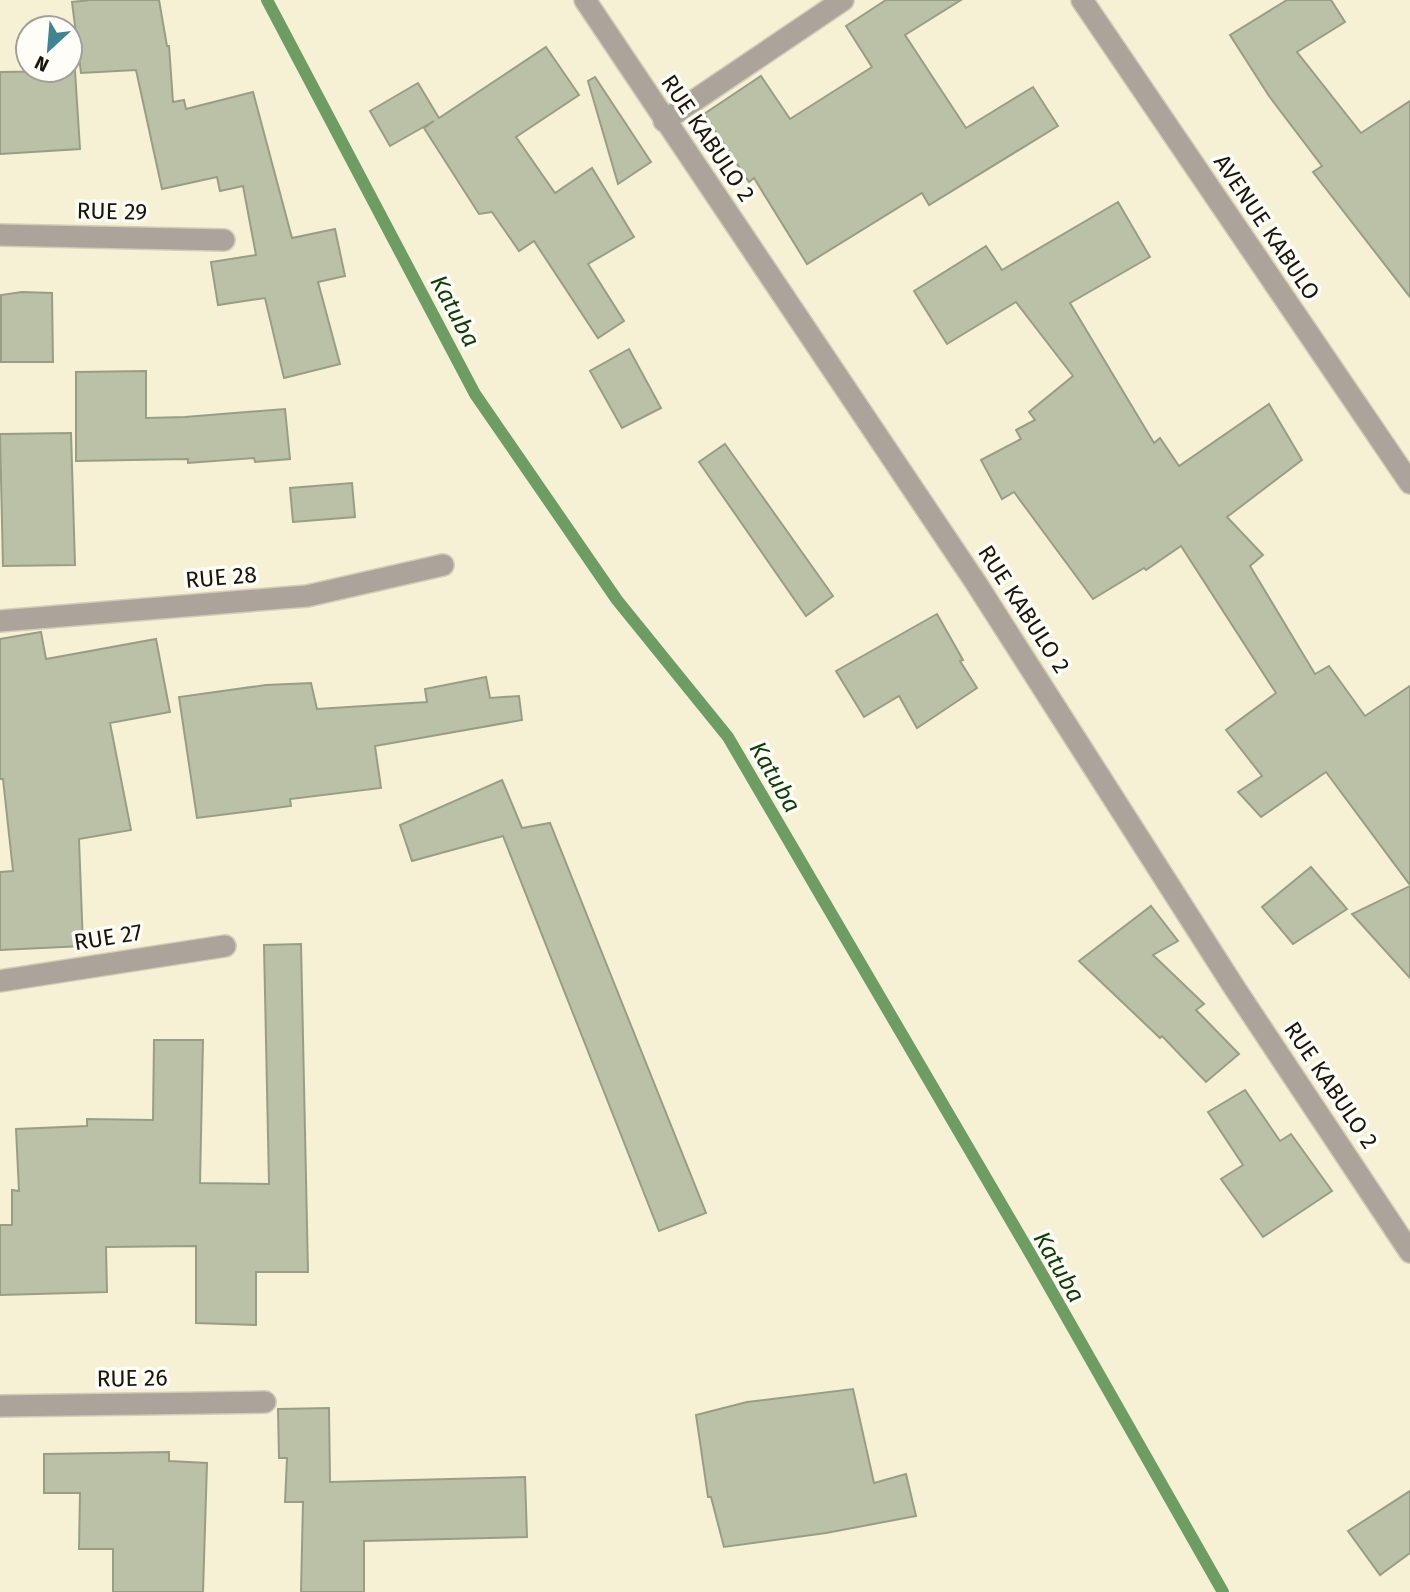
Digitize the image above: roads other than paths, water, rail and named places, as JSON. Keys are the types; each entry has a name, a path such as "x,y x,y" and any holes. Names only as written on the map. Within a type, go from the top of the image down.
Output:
{"street":[{"name":"RUE KABULO 2","path":"585,0 976,583 1234,987 1410,1252"},
{"path":"664,121 843,0"},
{"name":"AVENUE KABULO","path":"1082,0 1410,483"},
{"name":"RUE 29","path":"0,235 224,240"},
{"name":"RUE 28","path":"0,621 307,596 443,565"},
{"name":"RUE 27","path":"0,981 225,946"},
{"name":"RUE 26","path":"0,1406 265,1402"}],"waterway":[{"name":"Katuba","path":"267,0 475,394 617,600 728,737 1034,1260 1223,1592"}]}
